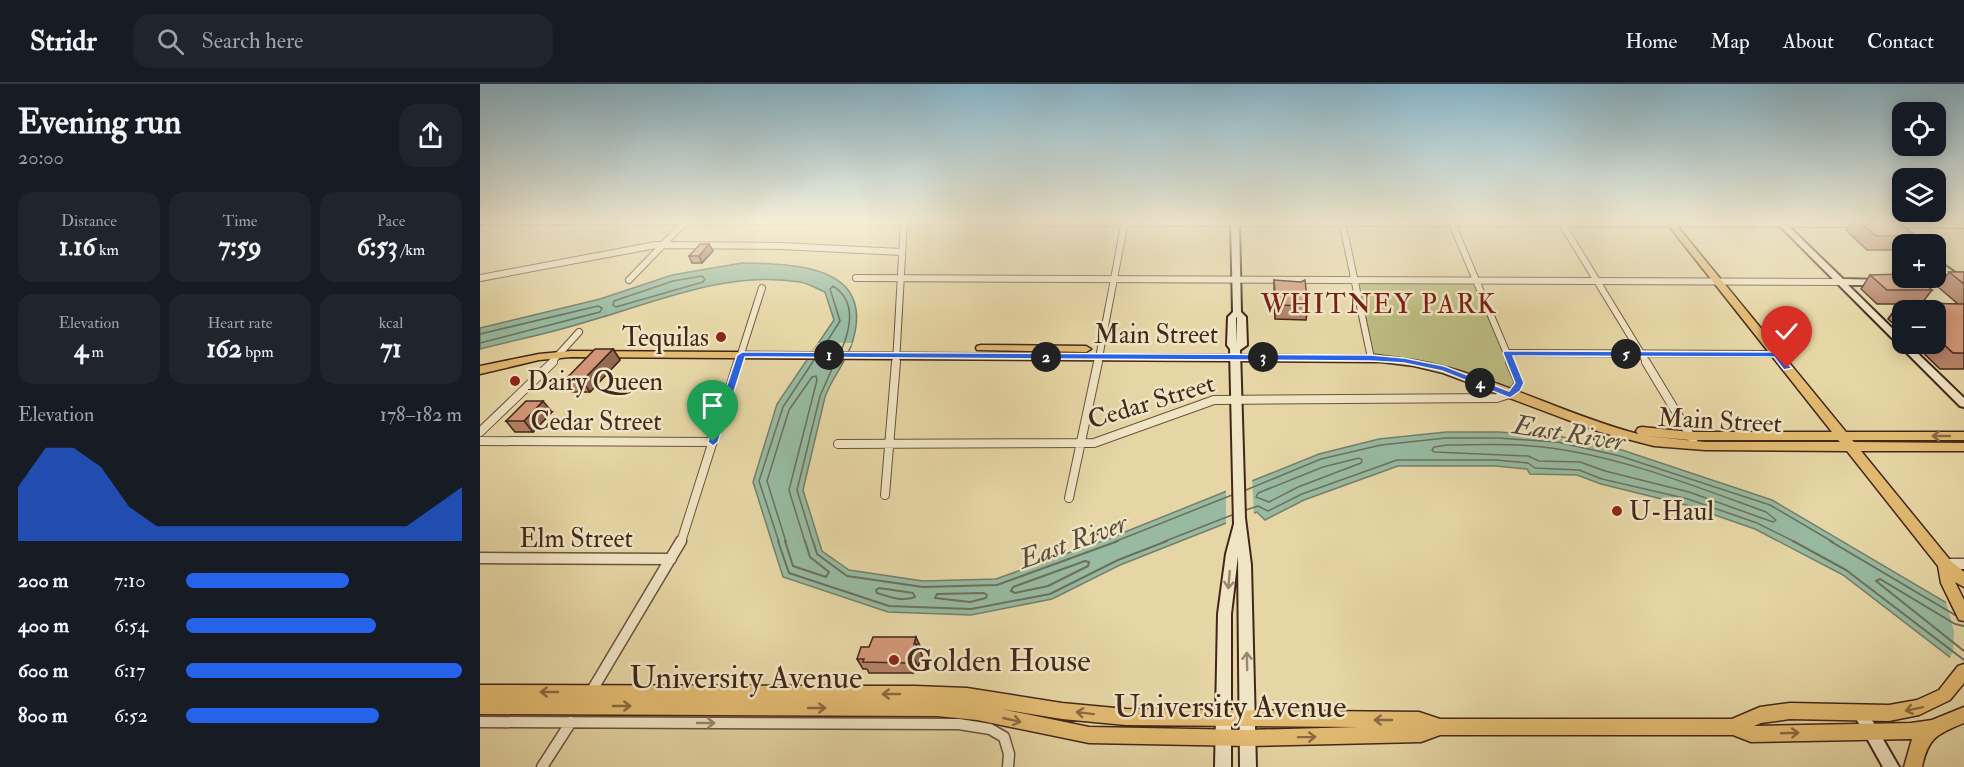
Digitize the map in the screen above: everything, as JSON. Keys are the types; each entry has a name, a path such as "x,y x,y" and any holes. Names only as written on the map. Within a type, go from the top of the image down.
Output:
{"main road":[{"path":"1236,253 1237,313 1242,317 1242,345 1235,353 1240,523 1245,565 1248,767"},
{"path":"1695,253 1945,564 1964,581"},
{"path":"1812,253 1892,333"},
{"path":"1946,270 1962,282"},
{"path":"1841,282 1891,282"},
{"path":"1946,282 1962,282"},
{"name":"Main Street","path":"480,363 539,350 1370,354 1444,369 1614,432 1663,443 1694,441 1846,442 1964,436"},
{"name":"Main Street","path":"480,370 563,351"},
{"path":"1913,354 1964,404"},
{"name":"Main Street","path":"1846,442 1898,447 1964,447"},
{"path":"1876,479 1872,459 1874,453 1898,447"},
{"path":"1223,767 1225,620 1230,565 1240,523"},
{"path":"1945,564 1948,583 1963,612"},
{"name":"University Avenue","path":"1733,727 1747,718 1786,713 1826,711 1860,713 1920,708 1948,694 1962,674"},
{"name":"University Avenue","path":"480,693 968,696 1096,715 1419,720 1440,727 1733,727 1751,734 1870,732 1932,728 1964,715"},
{"name":"University Avenue","path":"480,706 937,708 977,712 1089,735 1224,738 1421,735 1440,727"},
{"path":"1860,713 1891,767"},
{"path":"1913,767 1918,745 1932,728"}],"street":[{"path":"480,278 619,253"},
{"path":"629,280 655,253"},
{"path":"885,495 897,351 902,253"},
{"path":"1069,498 1082,444 1119,253"},
{"path":"1348,253 1370,354"},
{"path":"1464,253 1519,383 1512,393"},
{"path":"1579,253 1694,441"},
{"path":"856,279 1841,282"},
{"path":"591,692 679,547 762,288"},
{"path":"480,432 563,351 579,332"},
{"path":"1507,353 1776,354"},
{"name":"Cedar Street","path":"838,444 1082,444 1094,443 1214,400 1493,399 1512,393"},
{"name":"Cedar Street","path":"480,441 713,442"},
{"name":"Elm Street","path":"480,558 671,559"},
{"path":"1945,564 1964,564"},
{"path":"480,722 959,724 997,730 1007,738 1011,750 1008,767"},
{"path":"543,767 571,722"}],"shaded area":[{"name":"WHITNEY PARK","path":"1355,280 1475,281 1519,383 1511,394 1442,366 1370,353"}],"water":[{"path":"742,263 784,265 824,273 841,283 852,296 857,315 853,340 848,355 825,397 803,490 822,551 849,570 923,581 996,579 1110,538 1319,454 1379,439 1446,432 1498,432 1558,436 1622,450 1772,500 1964,613 1964,668 1843,575 1755,529 1686,505 1601,484 1577,475 1530,474 1527,469 1496,466 1398,466 1304,500 1265,520 1257,512 1239,518 1120,565 1052,599 971,615 888,612 783,577 753,482 777,404 834,320 825,292 803,283 773,279 718,284 560,330 480,349 480,328 600,299 672,275"}],"pier":[{"path":"818,343 852,343 843,359 807,359"},
{"path":"1252,477 1254,516 1226,527 1226,488"},
{"path":"1945,599 1964,611 1964,671 1949,660 1953,651 1954,631"}],"building":[{"path":"692,253 702,253 699,256 689,256"},
{"path":"1949,272 1964,272 1964,284"},
{"path":"1892,274 1892,288 1930,288 1932,290 1887,290 1870,275"},
{"path":"1274,280 1301,282 1305,280 1308,306 1276,305"},
{"path":"1946,304 1964,304 1964,353 1953,353 1946,346"},
{"path":"595,349 613,349 582,381 564,381"},
{"path":"526,401 543,401 524,421 506,421"},
{"path":"873,637 916,637 914,644 917,644 913,656 909,656 907,663 863,662 864,659 857,659 861,647 869,647"}],"place":[{"name":"Tequilas","path":"721,337"},
{"name":"Dairy Queen","path":"515,381"},
{"name":"U-Haul","path":"1617,511"},
{"name":"Golden House","path":"894,660"}],"district":[{"name":"WHITNEY PARK","path":"1379,304"}],"route":[{"path":"713,442 742,355 1371,358 1404,360 1430,365 1458,373 1510,395 1519,383 1507,353 1776,354 1787,368"}],"water label":[{"name":"East River","path":"1569,433"},
{"name":"East River","path":"1073,541"}]}
